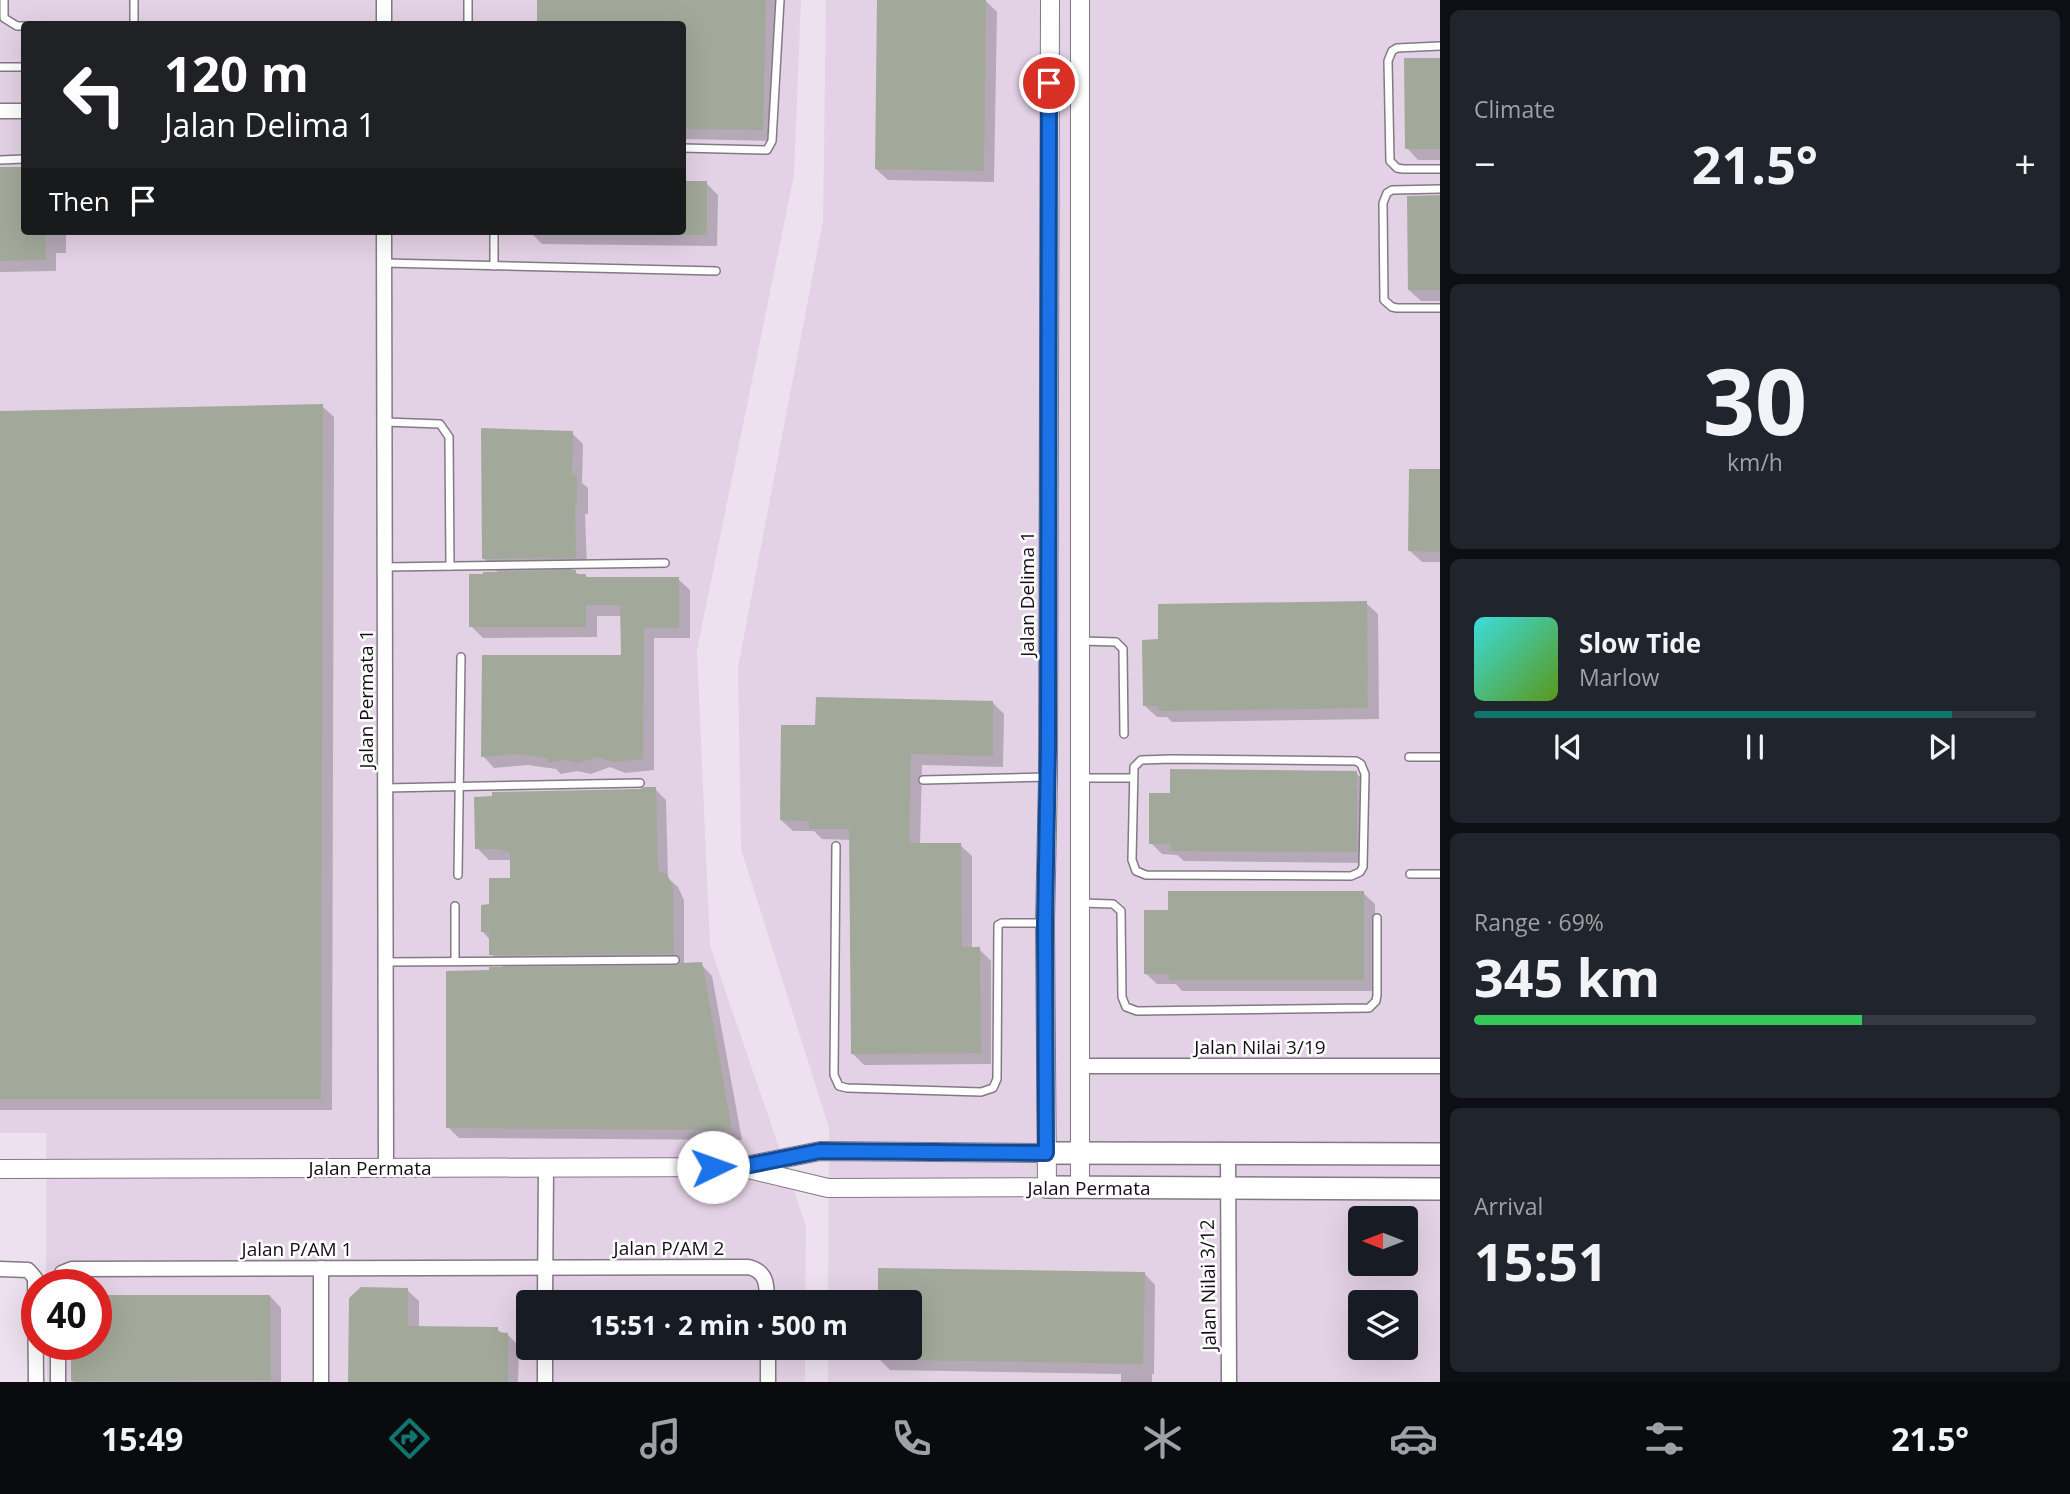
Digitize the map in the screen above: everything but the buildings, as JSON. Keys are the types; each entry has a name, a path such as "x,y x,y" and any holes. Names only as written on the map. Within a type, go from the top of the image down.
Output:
{"main road":[{"name":"Jalan Permata","path":"1046,1153 1440,1154"},
{"name":"Jalan Permata","path":"1047,1187 1440,1189"}],"street":[{"path":"384,0 384,21"},
{"name":"Jalan Delima 1","path":"1047,1187 1045,923 1048,777 1049,0"},
{"path":"1080,0 1080,1188"},
{"path":"0,111 21,111"},
{"name":"Jalan Permata 1","path":"384,235 386,1168"},
{"name":"Jalan Nilai 3/19","path":"1080,1066 1440,1066"},
{"name":"Jalan Permata","path":"0,1169 740,1167 820,1151 1046,1153"},
{"name":"Jalan Nilai 3/12","path":"1228,1153 1226,1188 1229,1382"},
{"path":"545,1290 546,1167"},
{"name":"Jalan Permata","path":"740,1167 828,1188 1047,1187"},
{"name":"Jalan P/AM 2","path":"545,1268 748,1267 761,1273 766,1279 766,1290"},
{"path":"321,1268 321,1382"},
{"name":"Jalan P/AM 1","path":"72,1269 545,1268"},
{"path":"7,1269 28,1270 35,1278 36,1382"},
{"path":"58,1360 58,1382"},
{"path":"545,1360 545,1382"},
{"path":"768,1360 768,1382"}],"lane":[{"path":"4,0 4,18 21,26"},
{"path":"134,0 134,21"},
{"path":"468,0 468,21"},
{"path":"686,148 768,150 772,141 780,0"},
{"path":"1440,47 1397,48 1392,51 1388,61 1390,161 1397,168 1440,169"},
{"path":"0,67 21,66"},
{"path":"0,160 21,159"},
{"path":"1440,189 1392,190 1383,203 1384,300 1397,308 1440,308"},
{"path":"494,235 494,266"},
{"path":"384,263 716,271"},
{"path":"385,422 440,424 449,437 450,566"},
{"path":"385,566 665,563"},
{"path":"1080,640 1116,642 1123,649 1124,734"},
{"path":"458,875 461,657"},
{"path":"1409,757 1440,757"},
{"path":"1141,760 1356,761 1365,774 1363,867 1356,875 1351,876 1146,874 1136,870 1132,860 1132,778 1133,767 1141,760"},
{"path":"923,780 1048,777"},
{"path":"1082,778 1132,778"},
{"path":"386,788 640,783"},
{"path":"836,846 834,1075 839,1086 981,1093 993,1088 997,1079 998,925 1045,923"},
{"path":"1410,874 1440,874"},
{"path":"1080,903 1113,904 1121,911 1122,997 1126,1007 1137,1011 1369,1008 1377,995 1377,919"},
{"path":"455,906 455,961"},
{"path":"386,962 675,960"}],"shaded area":[{"path":"0,0 801,0 794,175 697,650 710,946 806,1226 805,1290 516,1290 516,1360 805,1360 805,1382 47,1382 47,1360 112,1360 112,1269 46,1269 46,1133 0,1133"},
{"path":"826,0 1440,0 1440,1382 828,1382 828,1360 922,1360 922,1290 828,1290 829,1128 741,849 738,667 823,221"}],"route":[{"path":"713,1167 740,1167 820,1151 1046,1153 1049,83"}]}
